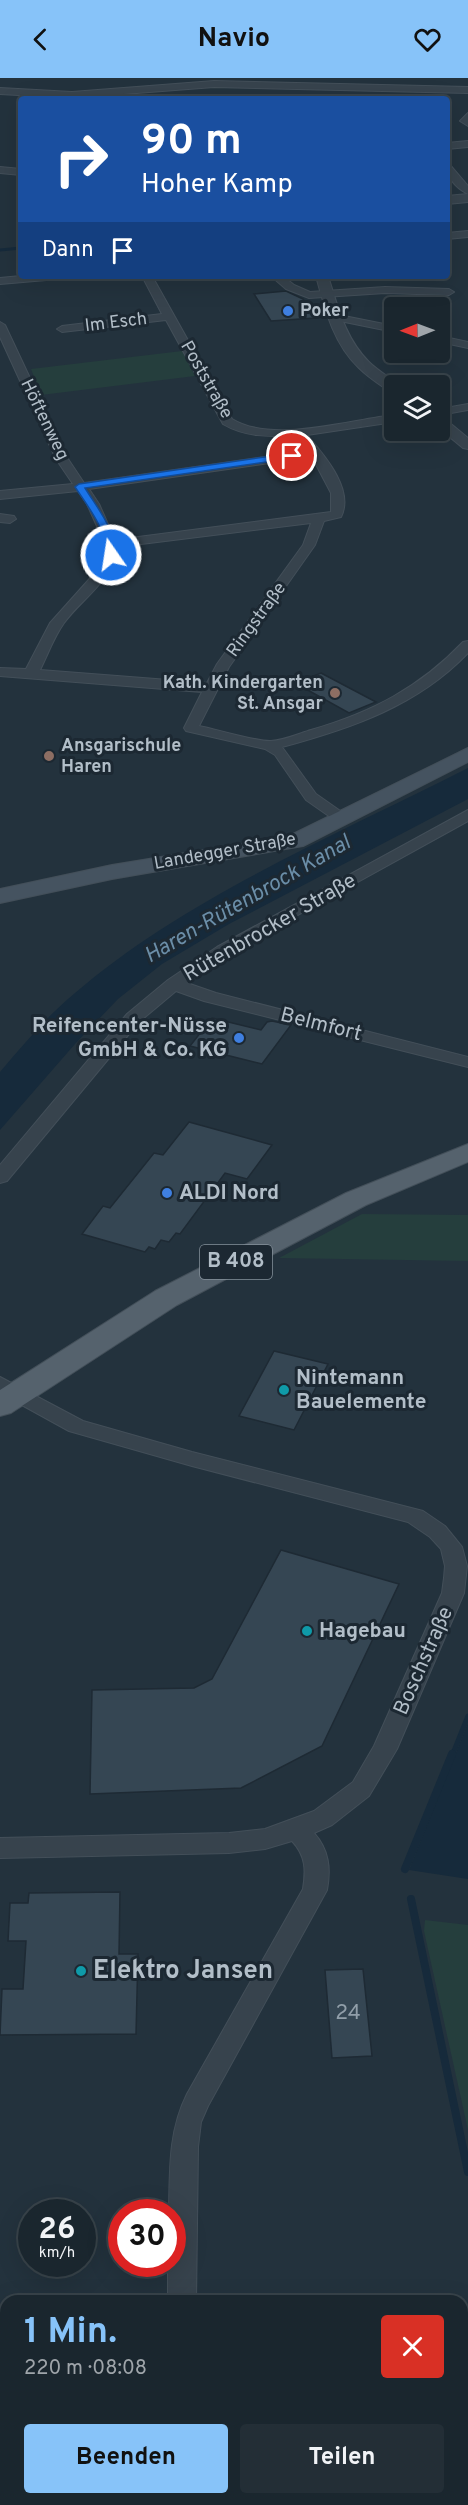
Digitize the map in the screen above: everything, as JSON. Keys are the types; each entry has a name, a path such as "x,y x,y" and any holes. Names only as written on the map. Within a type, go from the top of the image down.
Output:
{"main road":[{"name":"Landegger Straße","path":"0,896 112,872 279,846 295,841 468,754"},
{"name":"B 408","path":"5,1394 165,1298 356,1199 468,1152"}],"street":[{"path":"191,78 239,88 376,87 468,90"},
{"path":"0,90 47,95 214,84"},
{"path":"83,86 85,89 98,93"},
{"path":"376,87 382,96"},
{"path":"468,116 465,121 468,123"},
{"path":"450,146 468,144"},
{"path":"0,170 18,172"},
{"path":"450,171 467,198 450,200"},
{"path":"450,237 468,234"},
{"path":"0,281 23,279"},
{"name":"Poststraße","path":"149,279 230,424 247,430 273,434 384,419"},
{"path":"278,279 303,294 385,290 449,292"},
{"path":"323,279 334,317 344,340 364,365 384,380"},
{"name":"Im Esch","path":"62,329 171,316"},
{"path":"334,317 384,327"},
{"name":"Höftenweg","path":"0,325 15,369 62,459 99,515 111,544"},
{"path":"450,341 468,345"},
{"path":"450,411 468,408"},
{"path":"450,430 468,445"},
{"path":"31,673 57,623 105,569 111,555 111,544 337,514 339,501 325,466 298,432"},
{"path":"0,495 79,487 316,453"},
{"name":"Ringstraße","path":"270,746 191,728 222,667 309,545 319,518"},
{"path":"270,746 339,728 378,712 418,691 449,668 468,645"},
{"path":"0,672 211,688"},
{"path":"270,746 280,752 312,797 341,818"},
{"name":"Rütenbrocker Straße","path":"0,1177 133,1018 174,984 223,951 468,815"},
{"name":"Belmfort","path":"174,984 210,997 468,1062"},
{"name":"Boschstraße","path":"0,1848 229,1843 265,1839 296,1830 323,1818 361,1789 385,1749 453,1593 458,1568 455,1554 444,1536 414,1516 392,1508 192,1460 76,1426 5,1394"},
{"path":"182,2295 184,2147 188,2122 196,2102 315,1890 318,1873 317,1859 308,1841 296,1830"}],"green space":[{"path":"182,351 195,376 41,395 31,369"},
{"path":"362,1214 468,1215 468,1261 279,1258"},
{"path":"425,1920 468,1925 468,2130 424,1931"}],"water":[{"name":"Haren-Rütenbrock Kanal","path":"468,768 468,799 229,924 162,964 118,999 75,1044 0,1130 0,1072 55,1011 118,959 213,897"},
{"path":"468,1723 468,1879 409,1870"}],"building":[{"name":"Poker","path":"286,291 303,299 315,318 271,321 254,294"},
{"name":"Kath. Kindergarten St. Ansgar","path":"321,673 376,702 349,713 295,683"},
{"name":"Reifencenter-Nüsse GmbH & Co. KG","path":"212,1018 261,1030 267,1022 272,1021 291,1025 262,1064 190,1046"},
{"name":"ALDI Nord","path":"189,1122 272,1145 247,1179 225,1173 180,1234 176,1233 169,1242 161,1240 155,1249 149,1247 145,1252 82,1234 103,1206 110,1208 154,1153 163,1155"},
{"name":"Nintemann Bauelemente","path":"274,1351 328,1364 294,1430 239,1416"},
{"name":"Hagebau","path":"281,1550 399,1584 322,1746 241,1788 90,1794 92,1690 194,1688 212,1679"},
{"name":"Elektro Jansen","path":"120,1892 119,1954 138,1954 136,2034 0,2035 2,1989 23,1989 26,1941 8,1941 10,1903 28,1903 29,1893"},
{"path":"363,1969 372,2056 332,2058 325,1970"}],"waterway":[{"path":"0,250 18,248"},
{"path":"452,1756 468,1716"},
{"path":"405,1869 452,1754"},
{"path":"411,1899 468,2172"}],"place":[{"name":"Poker","path":"288,311"},
{"name":"Kath. Kindergarten St. Ansgar","path":"335,693"},
{"name":"Ansgarischule Haren","path":"49,756"},
{"name":"Reifencenter-Nüsse GmbH & Co. KG","path":"239,1038"},
{"name":"ALDI Nord","path":"167,1193"},
{"name":"Nintemann Bauelemente","path":"284,1390"},
{"name":"Hagebau","path":"307,1631"},
{"name":"Elektro Jansen","path":"81,1971"}],"route":[{"path":"111,555 111,544 104,525 93,504 79,487 292,456"}]}
